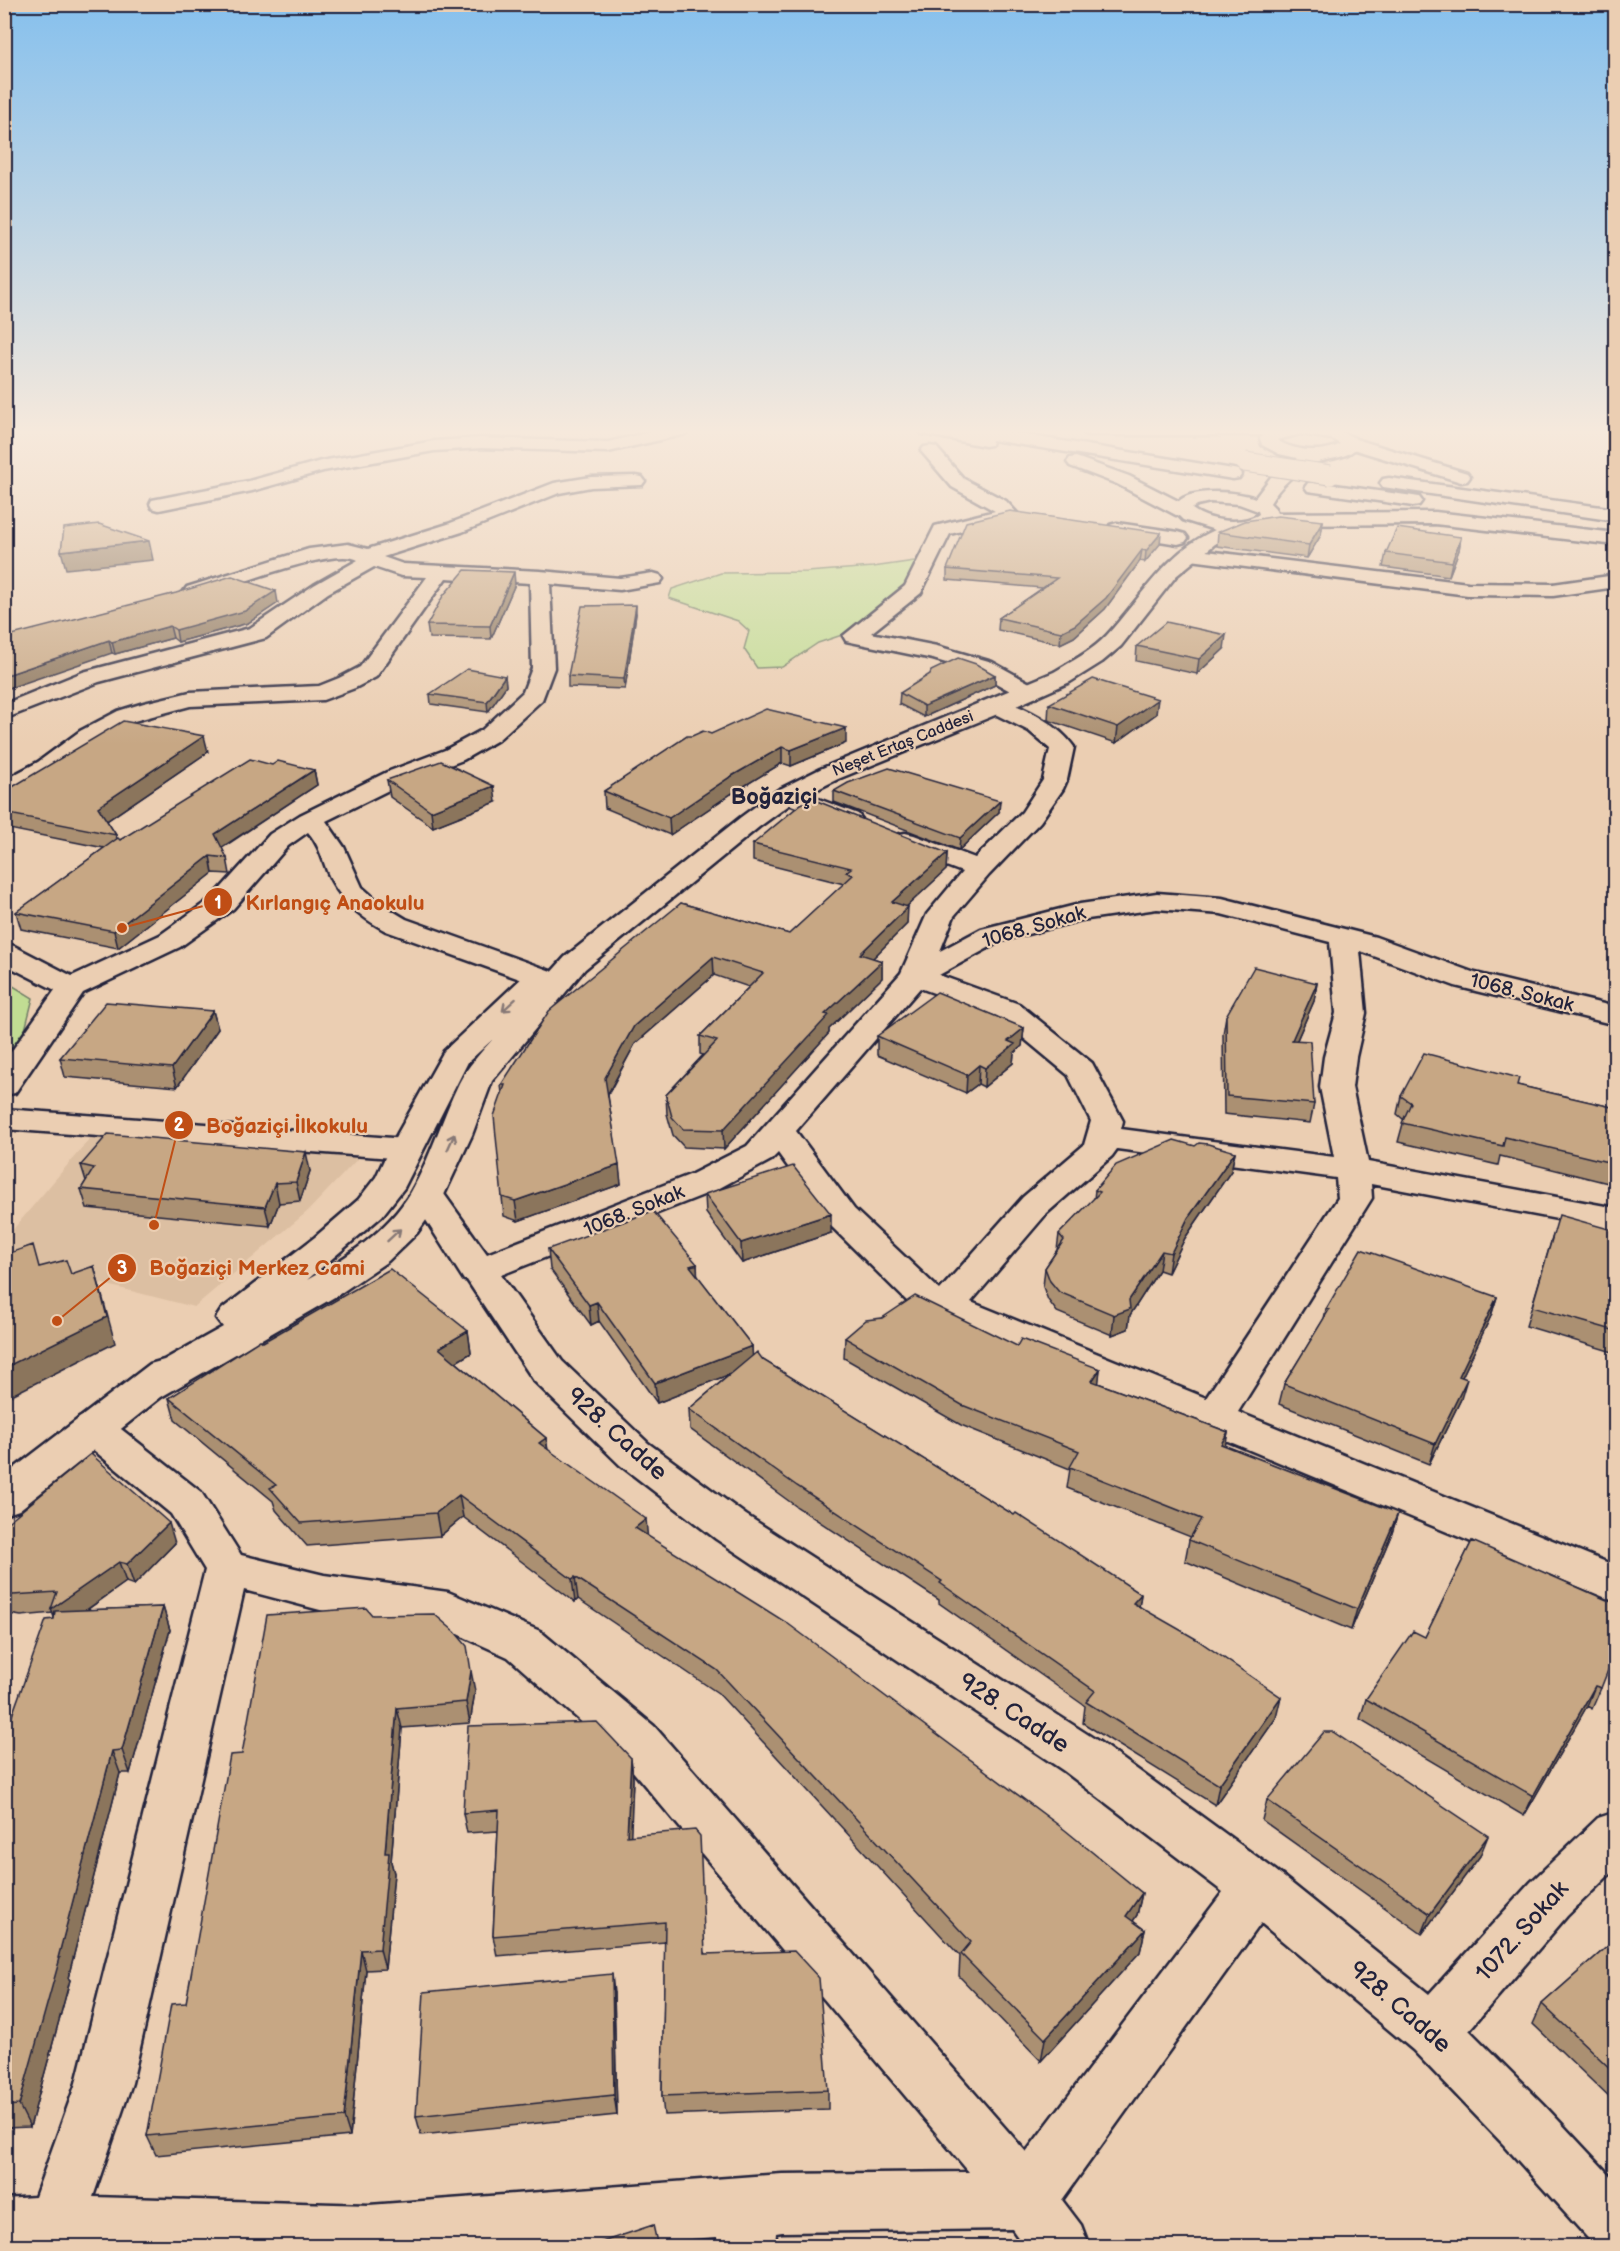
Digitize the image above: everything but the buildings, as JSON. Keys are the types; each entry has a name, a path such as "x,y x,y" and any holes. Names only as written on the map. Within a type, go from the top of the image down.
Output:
{"main road":[{"path":"4,712 91,677 258,633 369,558 435,535"},
{"path":"940,535 914,589 854,636 937,653 984,668 1029,692"},
{"path":"1159,535 1178,538"},
{"name":"Neşet Ertaş Caddesi","path":"1169,572 1179,535"},
{"name":"Neşet Ertaş Caddesi","path":"410,1170 455,1135 476,1081 575,963 750,822 787,795 868,757 997,706 1062,677 1106,647 1169,572 1208,540 1219,535"},
{"path":"1580,535 1616,539"},
{"path":"177,596 309,555 348,549 358,551 369,558 401,570 540,577 620,584 653,579"},
{"path":"1190,555 1468,589"},
{"path":"4,790 47,767 88,736 126,716 189,699 323,693 346,683 368,672 440,573"},
{"path":"4,1086 72,987 170,941 223,903 279,840 309,820 396,777 454,755 490,735 534,695 543,668 540,577"},
{"path":"1320,591 1553,590 1616,581"},
{"path":"945,1307 1035,1205 1100,1149 1107,1121 1081,1070 1008,1010 915,976 941,914 979,869 1031,818 1055,780 1062,747 1037,726 997,706"},
{"path":"787,795 979,869"},
{"path":"309,820 321,828 356,898 381,918 541,976"},
{"name":"1068. Sokak","path":"477,1271 704,1182 759,1153 915,976 991,935 1080,912 1157,901 1222,906 1366,943 1465,980 1616,1016"},
{"path":"1213,1419 1355,1198 1336,1087 1340,1057 1351,1013 1344,938"},
{"path":"4,952 72,987"},
{"name":"Neşet Ertaş Caddesi","path":"4,1499 148,1387 325,1286 375,1253 405,1225 410,1170 455,1058 541,976 575,963"},
{"path":"4,1119 410,1170"},
{"path":"779,1131 842,1217 926,1299 1616,1585"},
{"path":"1103,1137 1352,1170 1616,1219"},
{"name":"928. Cadde","path":"410,1170 477,1271 548,1371 634,1454 731,1527 1081,1756 1257,1887 1432,2031 1524,2125 1616,2226"},
{"path":"93,1428 186,1503 227,1569 324,1593 448,1610 524,1644 637,1741 993,2156 1060,2247"},
{"path":"227,1569 104,2083 29,2227 368,2241 747,2226 1026,2200 1257,1887"},
{"name":"1072. Sokak","path":"1432,2031 1549,1899 1616,1834"}],"shaded area":[{"path":"92,1136 233,1146 365,1151 308,1211 194,1307 5,1259 5,1239"}],"green space":[{"path":"915,561 910,584 851,632 818,643 782,667 757,668 744,649 749,631 738,621 669,598 672,589 721,573 807,572"},
{"path":"5,981 33,998 21,1046 5,1067"}],"place":[{"name":"Kırlangıç Anaokulu","path":"122,928"},
{"name":"Boğaziçi İlkokulu","path":"154,1225"},
{"name":"Boğaziçi Merkez Cami","path":"57,1321"}],"district":[{"name":"Boğaziçi","path":"774,797"}]}
